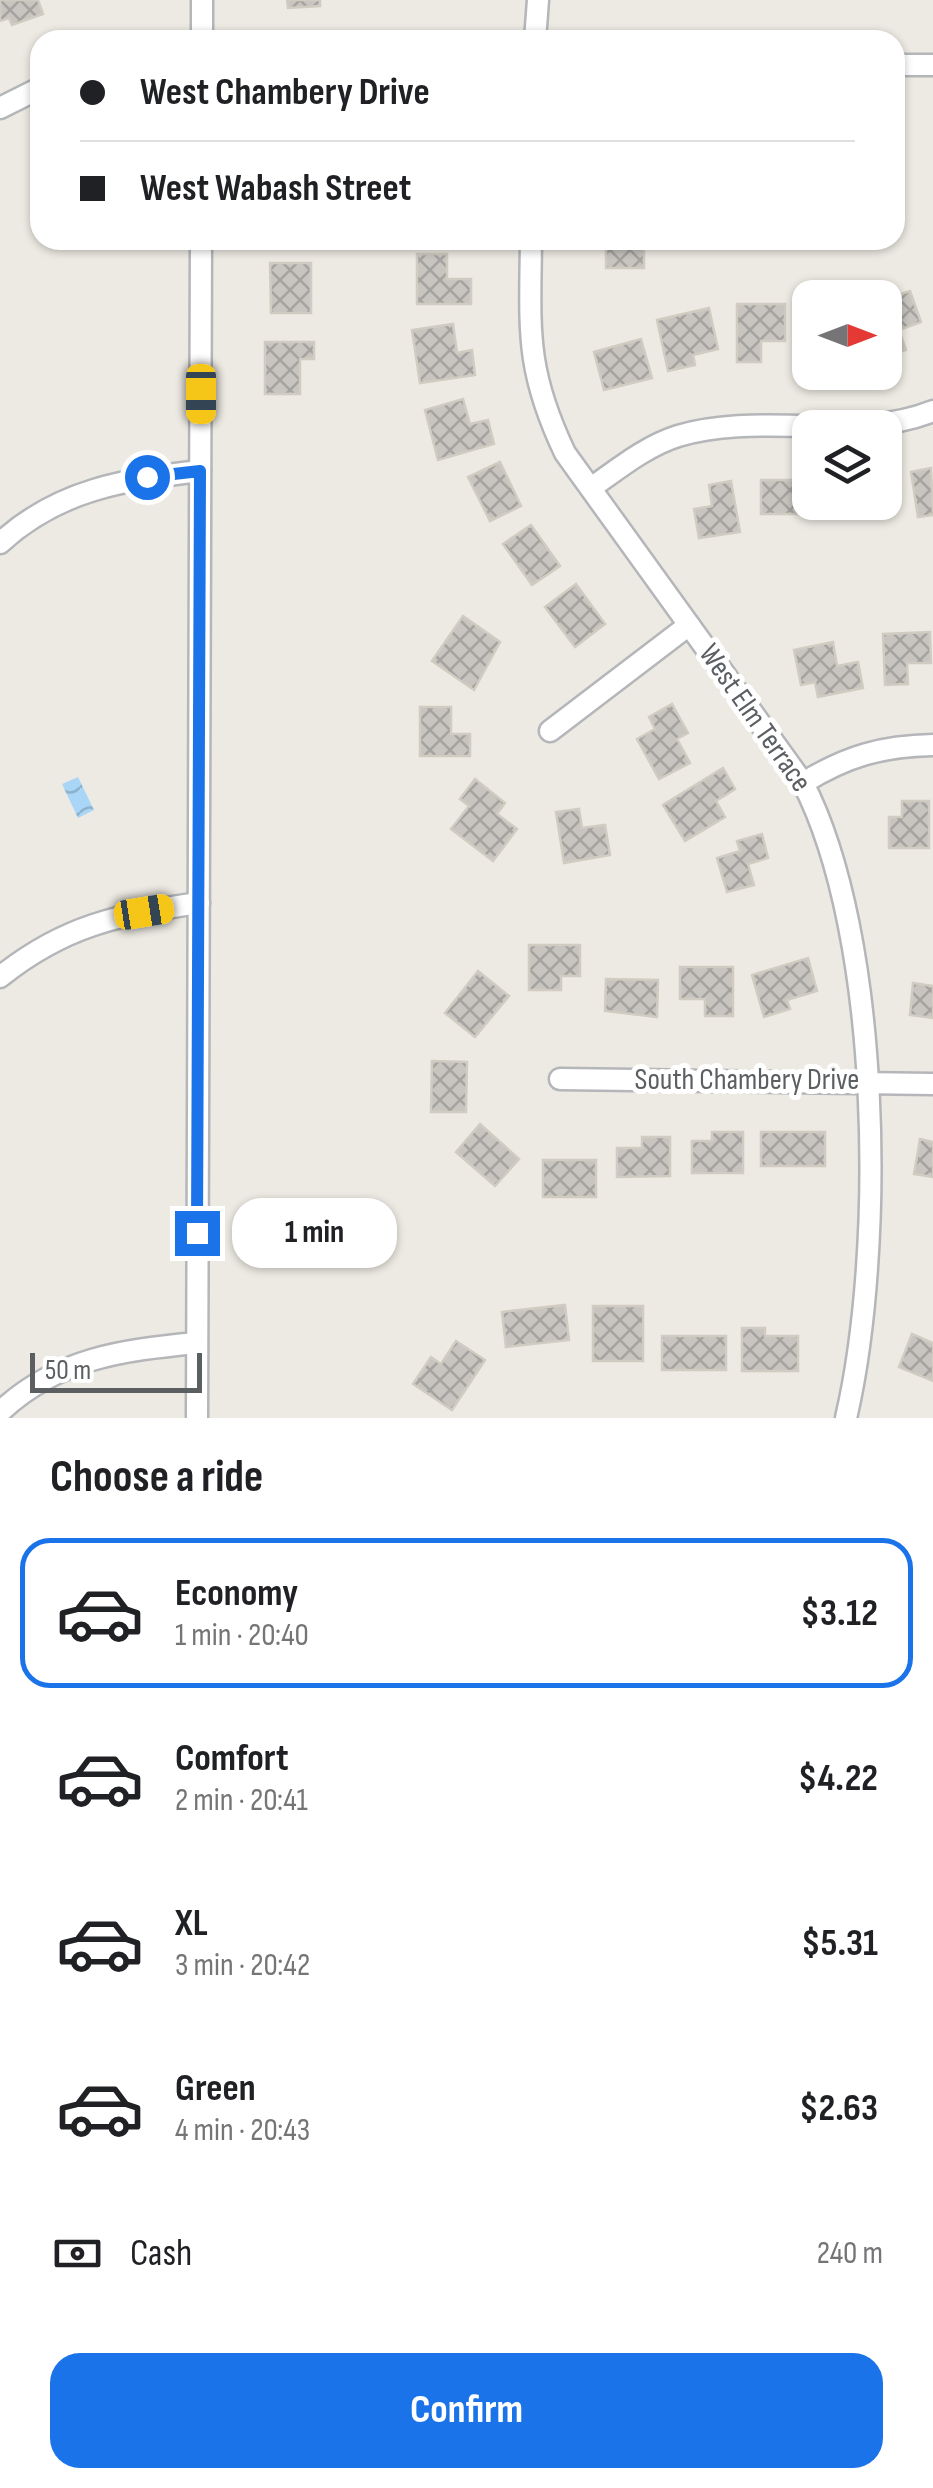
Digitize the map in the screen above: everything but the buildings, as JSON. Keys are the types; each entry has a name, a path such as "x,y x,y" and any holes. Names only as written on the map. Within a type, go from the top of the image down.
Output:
{"street":[{"path":"202,0 202,30"},
{"path":"536,30 538,0"},
{"path":"905,66 933,66"},
{"path":"0,108 30,93"},
{"path":"196,1418 201,250"},
{"name":"West Elm Terrace","path":"531,250 530,348 540,400 566,453 804,783 823,822 838,871 856,966 866,1080 864,1272 846,1418"},
{"path":"591,488 645,450 674,437 715,427 874,424 933,411"},
{"path":"0,543 41,511 98,486 200,471"},
{"path":"550,731 689,624"},
{"path":"804,783 840,760 871,750 933,745"},
{"path":"0,977 75,929 116,916 198,903"},
{"name":"South Chambery Drive","path":"560,1079 866,1080 933,1084"},
{"path":"0,1412 26,1389 96,1356 197,1343"}],"water":[{"path":"78,777 94,810 78,818 62,784"}],"route":[{"path":"147,477 200,471 197,1233"}]}
